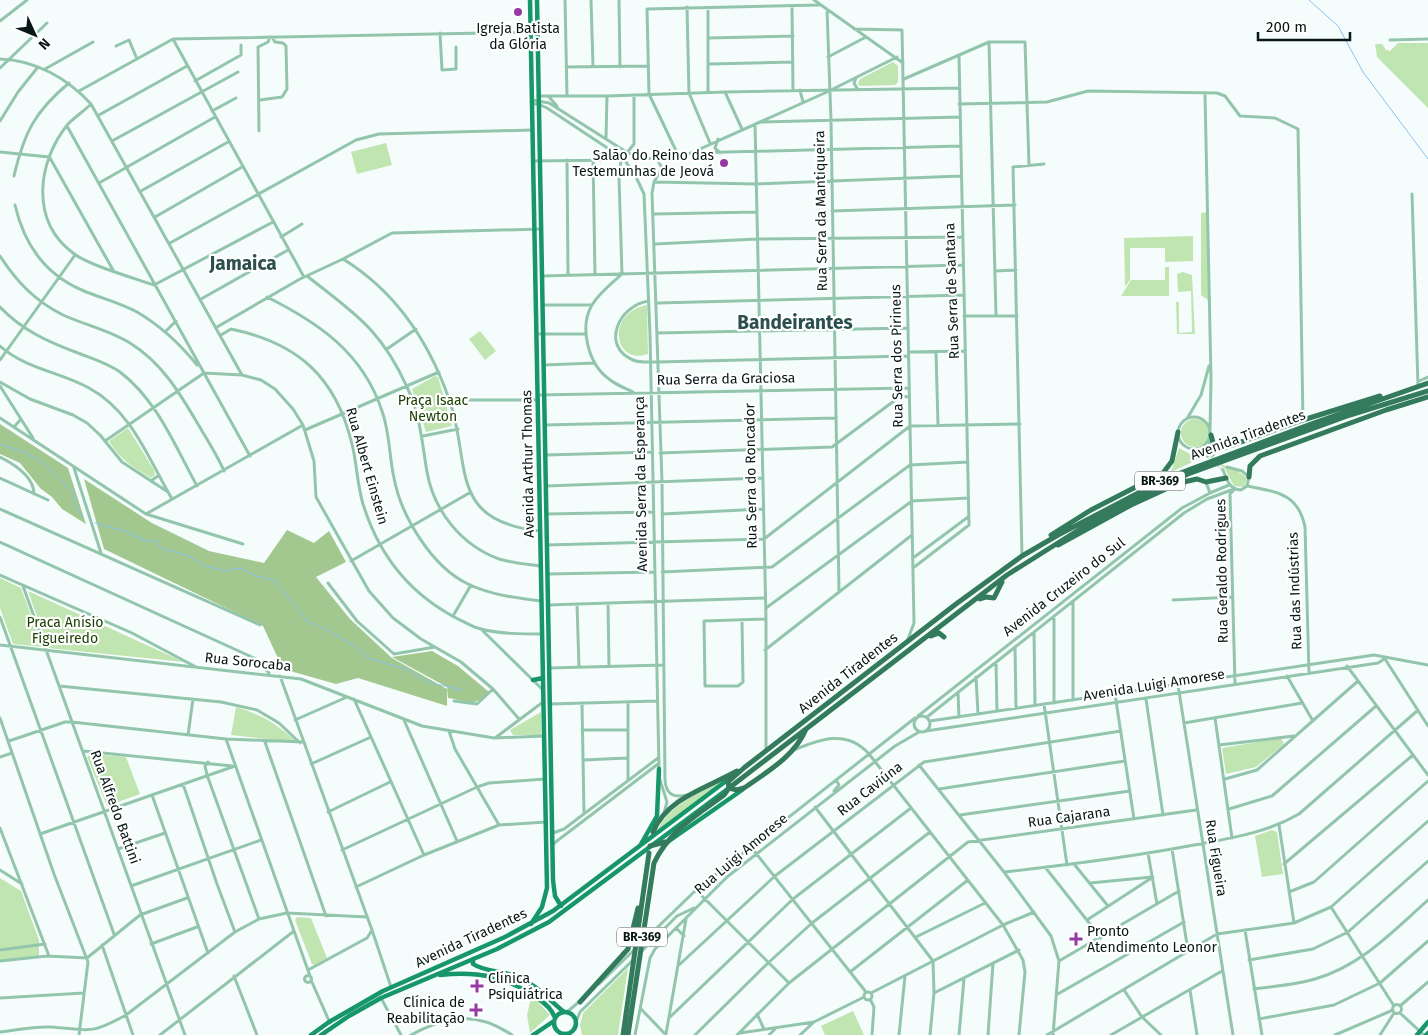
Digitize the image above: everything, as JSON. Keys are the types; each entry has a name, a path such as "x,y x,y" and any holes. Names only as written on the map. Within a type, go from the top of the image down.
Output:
{"highway":[{"name":"Avenida Tiradentes","path":"745,767 919,632 1034,549 1131,495 1167,478 1419,384 1428,383"},
{"name":"Avenida Tiradentes","path":"729,788 1007,576 1039,553 1103,515 1156,487 1350,415 1428,391"},
{"path":"1210,435 1214,446 1224,448 1378,396 1400,392"},
{"path":"1249,477 1250,466 1260,456 1386,410 1428,397"},
{"path":"1350,415 1386,410"},
{"path":"1034,549 1069,523 1163,473 1172,461 1178,432"},
{"path":"1039,553 1179,483 1197,479 1206,482 1226,478"},
{"path":"962,609 986,596 994,598 998,587 1007,576"},
{"path":"889,665 918,639 919,632"},
{"path":"917,643 936,633 944,637"},
{"path":"745,767 728,782 729,788 737,790 744,788 794,750 806,729"},
{"path":"786,744 802,738"},
{"name":"BR-369","path":"653,832 664,813 693,793 745,767"},
{"name":"BR-369","path":"628,1035 652,869 665,842 724,795 729,788"},
{"path":"650,846 665,842"},
{"name":"BR-369","path":"623,1035 648,852"},
{"path":"580,1002 628,949 644,885"}],"main road":[{"name":"Avenida Arthur Thomas","path":"530,0 530,32 540,162 553,866 557,901"},
{"name":"Avenida Arthur Thomas","path":"531,924 542,907 548,888 542,689 532,130 535,101 537,0"},
{"path":"540,499 546,498"},
{"path":"540,558 548,558"},
{"path":"542,617 549,616"},
{"path":"533,680 542,678"},
{"path":"542,689 550,696"},
{"path":"544,725 551,725"},
{"path":"631,861 657,816 659,766"},
{"name":"Avenida Tiradentes","path":"312,1035 390,987 531,924 561,906 745,767"},
{"name":"Avenida Tiradentes","path":"322,1035 330,1024 382,998 474,959 549,922 729,788"},
{"path":"665,842 674,839 744,788"},
{"path":"546,833 553,833"},
{"path":"547,850 550,864 553,866"},
{"path":"542,907 548,900 557,901 561,906 560,911 549,922"},
{"path":"467,973 460,965 462,959 469,952"},
{"path":"474,959 473,964 477,967 496,970 530,984 573,1016 577,1035"},
{"path":"494,976 496,970"},
{"path":"434,976 467,973 494,976 510,981 532,994 551,1010 555,1029 567,1035 572,1032 576,1024"},
{"path":"382,998 389,992 390,987"},
{"path":"533,1035 566,1012"},
{"path":"1418,1033 1428,1022"}],"street":[{"path":"0,21 27,0"},
{"path":"565,0 567,96"},
{"path":"591,0 593,66"},
{"path":"619,0 620,67"},
{"path":"814,0 897,57 903,64"},
{"path":"678,157 649,94 647,9 819,4"},
{"path":"792,6 793,90"},
{"path":"687,7 689,93 710,143"},
{"path":"708,8 708,92"},
{"name":"Rua Serra da Mantiqueira","path":"827,10 831,121 839,591"},
{"path":"0,68 6,60 47,23"},
{"path":"854,28 902,30 903,64"},
{"path":"79,91 173,39 537,32"},
{"path":"440,33 442,70 456,69 456,47"},
{"path":"708,38 793,36"},
{"path":"260,100 282,97 287,89 286,46 283,43 275,42 271,37"},
{"path":"259,130 258,47 268,42 271,37"},
{"path":"828,57 866,37"},
{"path":"173,39 288,250 305,276 360,317 387,349 407,386 417,411 431,488 441,510 464,538 481,551 500,559 540,566"},
{"path":"1390,40 1428,39"},
{"path":"116,46 129,40 137,59"},
{"path":"44,70 93,42"},
{"path":"989,42 996,316"},
{"path":"904,79 989,42 1025,42 1029,165"},
{"path":"195,81 241,55 240,45"},
{"name":"Rua Serra de Santana","path":"913,568 969,525 959,56"},
{"path":"535,101 558,107 628,152 658,161 671,160 691,153 718,139 829,91 897,57"},
{"path":"0,60 38,67 70,83 91,104 99,115 242,374"},
{"path":"708,64 793,62"},
{"name":"Rua Serra dos Pirineus","path":"903,64 914,623"},
{"path":"99,115 187,66"},
{"path":"566,67 648,66"},
{"path":"0,121 18,92 38,67"},
{"path":"112,141 238,72"},
{"path":"856,78 854,83 859,90"},
{"path":"14,176 19,154 32,121 54,95 70,83"},
{"path":"535,101 545,96 959,88"},
{"path":"800,90 803,102"},
{"path":"959,104 1028,104 1047,102 1088,91 1205,93 1225,96 1240,116 1275,118 1298,130 1303,420"},
{"path":"725,92 742,129"},
{"path":"1193,449 1202,447 1210,435 1211,360 1205,93"},
{"path":"634,95 634,144 622,159 620,168 622,274 592,305 588,315 586,334 595,363 608,379 635,392"},
{"path":"545,96 552,99 558,107"},
{"path":"558,107 561,96"},
{"path":"606,139 607,96"},
{"path":"212,111 236,98"},
{"path":"535,101 610,149 622,159"},
{"path":"91,104 67,126 55,144 42,178 42,203 51,226 63,245 75,254 154,286 273,222"},
{"path":"756,123 904,117 960,117"},
{"path":"99,182 215,118"},
{"name":"Rua Serra do Roncador","path":"756,123 757,271 766,619 766,751"},
{"path":"67,126 154,286 176,321 189,348 250,456"},
{"path":"170,242 356,140 371,136 532,130"},
{"path":"718,139 716,148 721,153"},
{"path":"141,191 228,142"},
{"path":"691,153 960,146"},
{"path":"610,149 611,159"},
{"path":"0,152 49,157"},
{"path":"49,157 113,270"},
{"path":"593,159 595,274"},
{"path":"533,161 622,159"},
{"name":"Avenida Serra da Esperança","path":"622,159 628,164 644,194 649,301 656,701 660,782 667,802 664,813"},
{"path":"567,160 568,275"},
{"name":"Avenida Serra da Esperança","path":"671,160 662,168 654,182 652,193 655,214 658,303 657,362 662,482 665,785 674,796 693,793"},
{"path":"658,161 662,168"},
{"path":"620,168 628,164"},
{"path":"1022,556 1013,167 1044,164"},
{"path":"155,217 242,167"},
{"path":"654,182 756,184 961,176"},
{"path":"644,194 652,193"},
{"path":"1412,194 1419,384"},
{"path":"14,205 19,224 29,246 48,270 81,290 136,311 166,331 204,373"},
{"path":"832,211 1015,205"},
{"path":"655,214 756,212"},
{"path":"281,237 302,224"},
{"path":"216,327 305,276 343,259 392,233 541,229"},
{"path":"655,244 757,239 962,237"},
{"path":"201,299 288,250"},
{"path":"0,360 60,278 75,254"},
{"path":"0,256 13,276 41,303 64,316 103,329 131,344 160,368 179,391 224,471"},
{"path":"343,259 373,280 416,330 439,372 450,400 458,429 462,470 471,492 484,510 495,520 518,528 540,531"},
{"path":"542,276 833,270 963,265"},
{"path":"995,271 1016,270"},
{"path":"609,274 613,282"},
{"path":"658,303 964,295"},
{"path":"267,297 309,319 328,333 364,373 377,399 387,430 394,478 401,504 412,527 430,552 446,567 471,585 508,597 541,601"},
{"path":"649,301 637,304 627,310 619,320 616,330 617,341 628,356 634,360 657,362 834,359 965,351"},
{"path":"543,305 592,305"},
{"path":"0,307 23,329 51,343 99,360 120,373 154,408 197,486"},
{"path":"964,316 1017,316"},
{"path":"166,331 176,321"},
{"path":"221,335 231,329 227,322"},
{"path":"657,333 908,328"},
{"name":"Rua Albert Einstein","path":"231,329 276,342 306,363 327,385 343,413 353,446 363,502 380,544 396,569 414,590 453,616 481,630 542,634"},
{"path":"387,349 416,330"},
{"path":"536,334 586,334"},
{"path":"0,346 43,371 89,388 117,409 130,424 172,499"},
{"path":"186,351 189,348"},
{"path":"936,352 938,426"},
{"path":"1186,419 1201,395 1211,360"},
{"path":"544,364 595,363"},
{"path":"305,430 439,372"},
{"path":"105,441 204,373 242,374 261,380 275,389 293,409 303,425 314,461 316,497 370,592 393,618 462,662 493,689 519,719"},
{"path":"1419,384 1428,377"},
{"path":"0,384 73,415 87,424 105,441 122,462 168,492"},
{"path":"0,384 34,440"},
{"path":"616,393 617,384"},
{"path":"894,388 898,392 897,398"},
{"name":"Rua Serra da Graciosa","path":"450,400 538,398 545,395 635,392 909,388"},
{"path":"7,397 13,391"},
{"path":"660,452 836,445 897,398 909,397"},
{"path":"1207,456 1182,444 1178,432 1180,424 1192,416 1202,418 1206,422 1213,455"},
{"path":"0,418 146,514 243,544"},
{"path":"545,425 836,418"},
{"path":"14,427 21,419"},
{"path":"547,544 764,539 910,426 1020,424"},
{"path":"146,514 303,425"},
{"path":"423,436 458,429"},
{"path":"546,455 652,452"},
{"path":"0,458 22,471 33,488 34,494"},
{"path":"662,572 764,569 778,564 910,465 968,462"},
{"path":"74,467 101,554"},
{"path":"1227,467 1242,471 1249,477 1247,486"},
{"path":"1223,470 1229,485 1234,489"},
{"path":"78,482 82,472"},
{"path":"152,481 159,475"},
{"path":"0,478 48,500"},
{"path":"546,486 762,478"},
{"path":"1206,482 1210,493"},
{"name":"Avenida Cruzeiro do Sul","path":"916,717 1180,510 1210,493 1229,485"},
{"name":"Avenida Cruzeiro do Sul","path":"927,717 1181,516 1207,499 1234,489 1241,490 1247,486"},
{"name":"Rua das Indústrias","path":"1247,486 1284,495 1295,504 1302,516 1309,673"},
{"name":"Rua Geraldo Rodrigues","path":"1234,489 1230,494 1235,684"},
{"path":"351,561 471,492"},
{"path":"765,609 912,501 968,498"},
{"path":"0,509 260,625"},
{"path":"662,514 763,509"},
{"path":"1180,510 1181,516"},
{"path":"547,514 653,512"},
{"path":"913,559 969,517"},
{"path":"765,650 912,535"},
{"path":"0,542 254,658 270,674"},
{"path":"548,574 654,572"},
{"path":"0,575 132,633 198,668"},
{"path":"328,583 357,621 394,654 435,646"},
{"path":"453,616 471,585"},
{"name":"Rua Alfredo Battini","path":"23,586 105,812 140,915 185,1035"},
{"path":"1173,600 1233,597"},
{"path":"548,605 765,598"},
{"path":"1073,602 1073,700"},
{"path":"577,604 579,667"},
{"path":"608,604 609,666"},
{"path":"0,617 39,730 114,934"},
{"path":"1054,618 1054,703"},
{"path":"742,620 743,682 738,686 705,686 704,621 766,619"},
{"path":"914,623 919,632"},
{"path":"898,648 911,635 914,623"},
{"path":"481,630 542,689"},
{"path":"1034,632 1035,705"},
{"name":"Rua Sorocaba","path":"0,645 301,679 348,696 404,720 449,731 494,738 544,736"},
{"path":"1015,647 1016,708"},
{"name":"Avenida Luigi Amorese","path":"930,721 1374,655 1384,659 1428,665"},
{"path":"1384,659 1428,726"},
{"name":"Avenida Luigi Amorese","path":"926,730 1146,699 1347,666 1378,663 1384,659"},
{"path":"184,666 187,661"},
{"path":"996,662 997,711"},
{"path":"549,668 664,665"},
{"path":"1347,666 1428,775"},
{"path":"279,676 372,930 390,987"},
{"path":"1287,676 1312,722"},
{"path":"976,677 978,714"},
{"path":"1224,779 1257,770 1358,681"},
{"name":"Rua Figueira","path":"1178,685 1196,810 1233,1035"},
{"path":"59,686 193,699 257,710 279,723 302,743"},
{"path":"454,701 477,704 493,689"},
{"path":"958,692 959,717"},
{"path":"1115,694 1134,819"},
{"path":"295,720 348,696"},
{"path":"188,734 193,699"},
{"path":"354,699 424,855"},
{"path":"1146,699 1164,815"},
{"path":"550,704 656,701"},
{"path":"494,738 543,702"},
{"path":"582,702 584,814"},
{"path":"628,702 628,780"},
{"path":"1184,723 1302,703"},
{"path":"1044,704 1067,865"},
{"path":"1229,808 1272,796 1376,706"},
{"path":"534,710 543,710"},
{"path":"1004,872 1067,865 1172,849 1232,838 1279,825 1299,814 1417,711"},
{"path":"916,717 927,717 930,721 926,730 920,732 914,726 916,717"},
{"name":"Rua Luigi Amorese","path":"566,1012 580,1002 625,960 696,890 916,717"},
{"path":"0,718 40,834 87,958 79,1033"},
{"path":"1215,718 1232,838"},
{"path":"947,719 948,728"},
{"path":"404,720 457,841"},
{"path":"9,742 39,730 72,722 226,739 302,743"},
{"path":"507,728 510,738"},
{"path":"582,730 628,730"},
{"path":"449,731 455,749 499,825"},
{"name":"Rua Caviúna","path":"679,966 775,876 924,762 1121,731"},
{"name":"Rua Luigi Amorese","path":"635,1035 651,954 697,906 757,853 874,761 904,740 920,732"},
{"path":"1219,746 1295,736"},
{"path":"310,764 370,737"},
{"path":"767,738 774,742 778,741"},
{"path":"802,738 808,744"},
{"path":"794,750 808,744 842,738 861,745 869,754 1003,925 1019,950 1025,972 1019,1035"},
{"path":"1284,738 1286,744"},
{"path":"226,739 287,913 330,1024"},
{"path":"265,742 326,916"},
{"path":"83,751 235,766"},
{"path":"0,757 12,752"},
{"path":"1284,864 1413,755"},
{"path":"553,833 564,829 659,757"},
{"path":"583,760 627,758"},
{"path":"939,789 1125,761"},
{"path":"208,762 205,766 207,775 260,919"},
{"path":"920,765 1004,872 1051,936 1059,962 1053,1033"},
{"path":"40,834 235,766"},
{"path":"553,844 659,766"},
{"path":"342,850 477,787 489,783 546,779"},
{"path":"826,798 839,785 836,780"},
{"path":"1289,892 1314,882 1428,781"},
{"path":"328,812 390,782"},
{"path":"183,784 207,858 235,932"},
{"path":"959,815 1130,791"},
{"path":"152,794 187,898 208,953"},
{"path":"611,794 614,798"},
{"path":"815,807 909,926 934,961 934,993 930,1035"},
{"path":"670,1017 747,941 793,899 911,808"},
{"name":"Rua Cajarana","path":"738,1034 789,983 968,842 1196,810"},
{"path":"1047,1035 1217,934 1294,923 1331,907 1428,821"},
{"path":"356,887 424,855 499,825 546,822"},
{"path":"1279,825 1294,923"},
{"path":"0,828 49,956"},
{"path":"118,849 165,832"},
{"path":"695,1035 768,962 812,923 930,832"},
{"path":"131,886 261,840"},
{"path":"752,847 866,992 871,993 1003,925 1034,912"},
{"path":"1172,849 1188,952"},
{"path":"1148,853 1157,904"},
{"path":"1249,960 1313,949 1348,932 1428,862"},
{"path":"1074,864 1108,906"},
{"path":"1045,868 1101,938"},
{"path":"0,870 22,884"},
{"path":"1090,883 1152,877"},
{"path":"1087,920 1152,877"},
{"path":"850,972 968,880"},
{"path":"696,890 789,983"},
{"path":"1059,962 1179,891"},
{"path":"0,961 49,956 87,958 114,934 140,915 187,898"},
{"path":"1254,989 1314,980 1338,971 1364,957 1428,900"},
{"path":"916,937 985,903"},
{"path":"576,1024 580,1012 665,928 678,916 697,906"},
{"path":"1331,907 1380,982 1394,1010 1400,1012 1418,1033 1426,1034"},
{"path":"2,1033 50,1027 79,1033 89,1033 108,1027 235,932 260,919 287,913 367,917"},
{"path":"666,1035 686,918"},
{"path":"1056,995 1184,922"},
{"path":"665,928 671,926 676,928 684,936"},
{"path":"151,944 198,927"},
{"path":"308,970 367,938 372,930"},
{"path":"1245,930 1262,1035"},
{"path":"160,1035 294,931"},
{"path":"367,938 376,942"},
{"path":"1259,1019 1334,1006 1380,982 1428,941"},
{"path":"0,950 45,944"},
{"path":"102,945 133,1035"},
{"path":"934,993 1019,950"},
{"path":"988,1035 993,964"},
{"path":"1112,1035 1222,972"},
{"path":"234,976 257,1035"},
{"path":"899,1035 905,976"},
{"path":"959,1035 964,979"},
{"path":"1334,1035 1394,1010 1428,982"},
{"path":"1124,990 1142,1018 1161,1035"},
{"path":"1190,990 1197,1035"},
{"path":"0,998 84,992"},
{"path":"800,1035 814,1022 864,997 866,992"},
{"path":"871,993 870,999 874,1007 872,1035"},
{"path":"864,997 870,999"},
{"path":"382,998 401,1035"},
{"path":"1400,1006 1400,1012"},
{"path":"641,1009 666,1035"},
{"path":"1380,1035 1394,1010"},
{"path":"758,1014 764,1029"},
{"path":"411,1035 448,1020 473,1018 489,1022 512,1035"},
{"path":"738,1034 814,1022"},
{"path":"769,1035 777,1027"}],"green space":[{"path":"1398,43 1428,43 1428,108 1377,57 1375,44 1382,44 1386,50 1390,51"},
{"path":"893,62 898,66 898,82 895,85 860,86 858,84 860,79"},
{"path":"386,143 392,165 357,174 351,152"},
{"path":"1208,212 1208,300 1201,295 1201,213"},
{"path":"1193,236 1193,261 1165,262 1165,248 1130,248 1130,280 1125,287 1124,238"},
{"path":"1165,267 1169,267 1169,296 1121,296 1131,280 1165,280"},
{"path":"1183,272 1192,275 1195,334 1177,334 1176,302 1179,302 1179,333 1192,332 1191,291 1178,292 1177,274"},
{"path":"647,305 648,354 636,356 628,353 622,346 619,337 620,327 625,318 634,310"},
{"path":"480,331 496,351 485,360 469,339"},
{"name":"Praça Isaac Newton","path":"435,376 438,377 452,426 426,432 412,389"},
{"path":"1195,419 1205,423 1209,433 1205,443 1195,447 1185,443 1181,433 1185,423"},
{"path":"0,424 68,468 86,524 62,509 52,497 41,489 20,463 0,454"},
{"path":"128,428 154,470 155,475 151,478 122,458 109,441"},
{"path":"1208,447 1220,463 1246,477 1247,480 1244,487 1234,486 1225,469 1202,450"},
{"path":"1179,448 1199,459 1171,472"},
{"path":"84,479 152,523 209,551 264,563 287,530 314,543 329,531 346,562 316,577 350,619 392,658 447,689 447,706 358,678 336,684 283,669 263,626 104,549"},
{"path":"0,578 21,588 43,647 13,644 0,608"},
{"name":"Praca Anísio Figueiredo","path":"28,591 184,662 48,648"},
{"path":"432,651 458,666 489,692 475,702 448,698 447,687 392,657"},
{"path":"236,707 269,721 297,742 231,735"},
{"path":"541,712 541,735 513,735 510,730"},
{"path":"1281,738 1284,744 1256,767 1226,774 1222,748"},
{"path":"91,754 126,757 140,794 107,806 87,757"},
{"path":"723,781 658,829 670,813 686,800"},
{"path":"1272,830 1277,832 1283,874 1262,877 1255,836"},
{"path":"0,878 21,891 39,940 39,957 0,960"},
{"path":"297,917 311,918 327,958 314,965 295,920"},
{"path":"628,968 618,1035 582,1035 580,1025 583,1013"},
{"path":"531,998 536,1000 550,1015 530,1033 527,1015"},
{"path":"853,1011 864,1035 825,1035 821,1026"}],"waterway":[{"path":"1309,0 1338,26 1363,72 1428,159"},
{"path":"0,444 24,452 43,463 73,492 77,509 83,517"},
{"path":"95,523 127,532 146,541 156,541 161,548 189,556 205,566 225,571 240,568 253,575 275,581 306,620 333,633 360,650 368,658 408,670 427,682 463,690"}],"tunnel":[{"path":"1207,456 1223,470"}],"place":[{"name":"Igreja Batista da Glória","path":"518,12"},
{"name":"Salão do Reino das Testemunhas de Jeová","path":"724,163"},
{"name":"Pronto Atendimento Leonor","path":"1076,939"},
{"name":"Clínica Psiquiátrica","path":"477,986"},
{"name":"Clínica de Reabilitação","path":"476,1010"}],"district":[{"name":"Jamaica","path":"243,263"},
{"name":"Bandeirantes","path":"795,322"}]}
